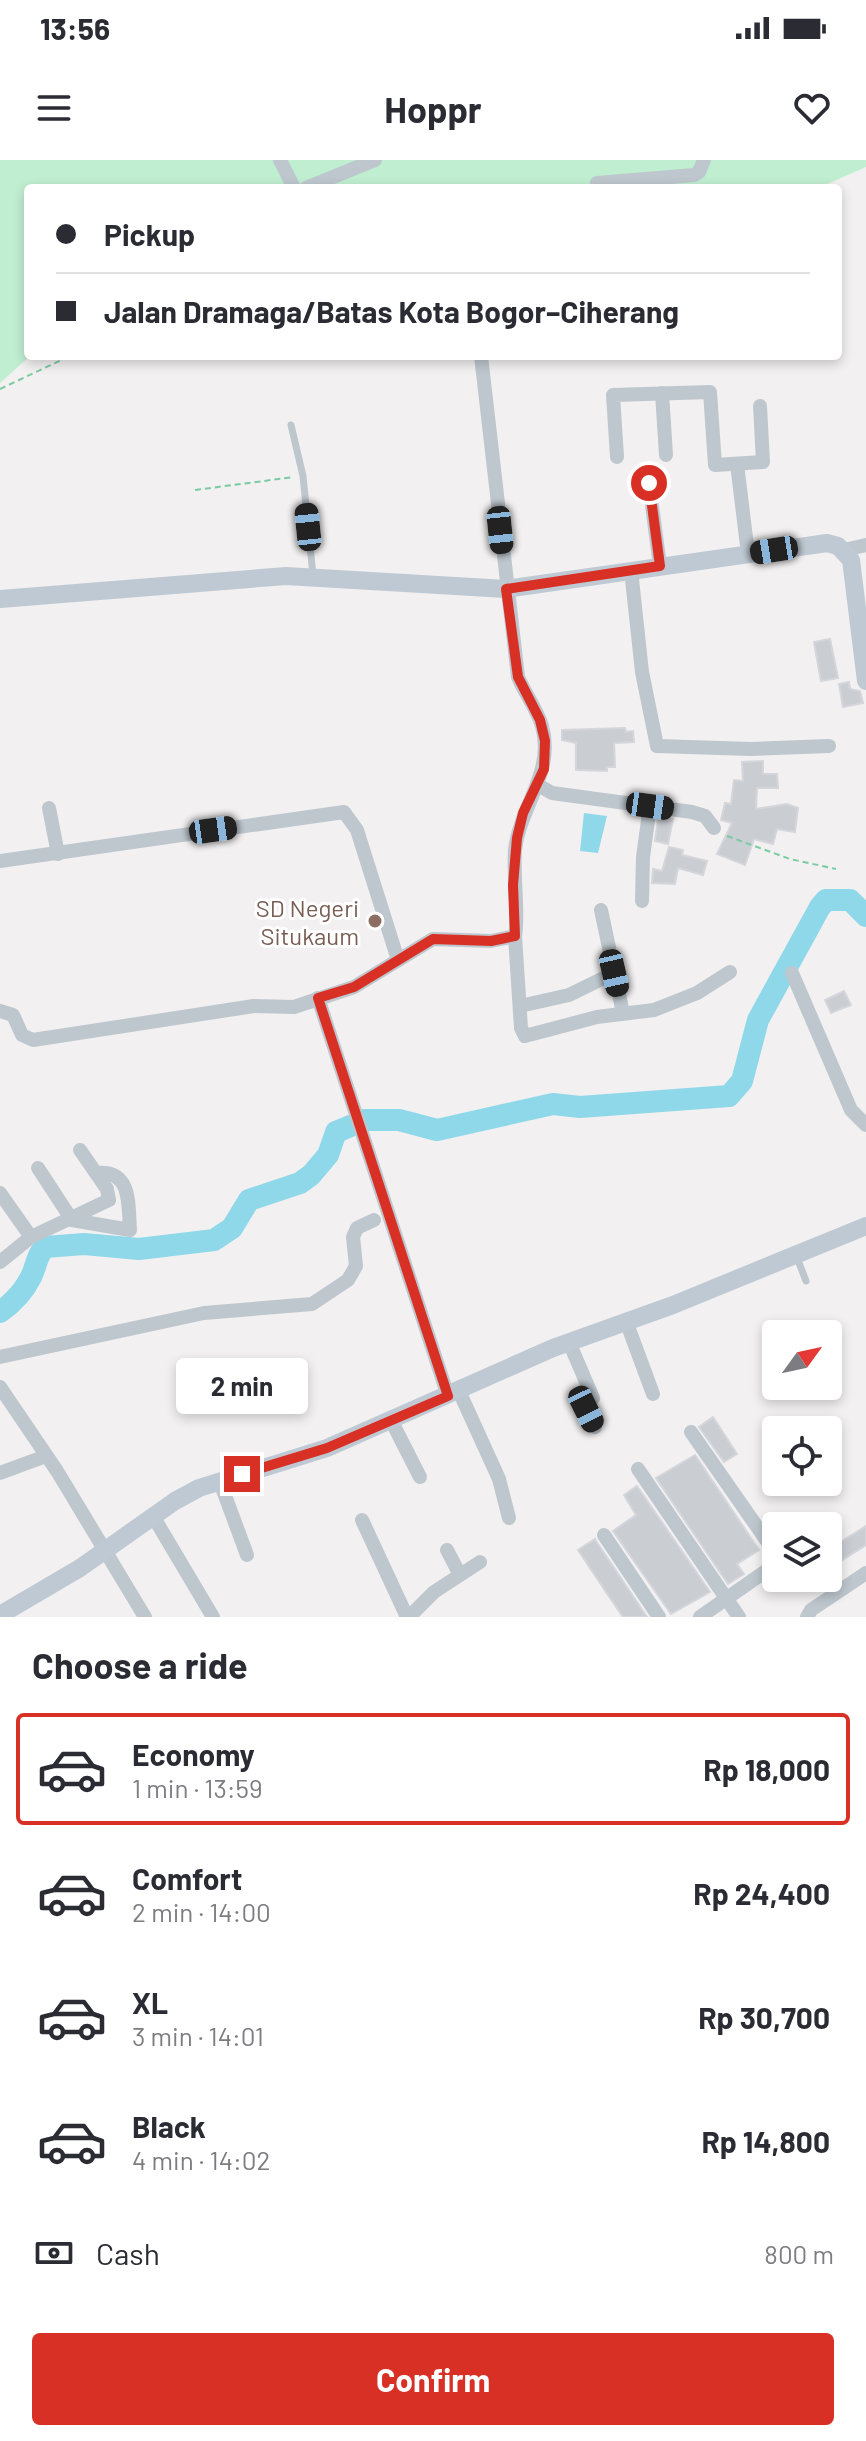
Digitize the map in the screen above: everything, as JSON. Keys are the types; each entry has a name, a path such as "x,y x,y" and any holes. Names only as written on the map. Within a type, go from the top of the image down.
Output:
{"street":[{"path":"280,160 292,184"},
{"path":"316,184 375,160"},
{"path":"597,183 694,175 699,172 704,160"},
{"path":"481,360 518,677 543,729 545,756 538,785 523,813 517,838 513,885 520,1006 525,1036 662,1007 697,993 730,972"},
{"path":"617,457 613,395 710,392 715,465 763,462 760,406"},
{"path":"662,393 666,455"},
{"path":"737,464 748,554"},
{"path":"649,483 660,566"},
{"path":"0,599 286,576 506,589 827,543 844,550 851,560 866,681"},
{"path":"844,550 866,545"},
{"path":"631,570 642,672 657,746 751,749 829,746"},
{"path":"538,785 552,793 692,812 705,816 714,828"},
{"path":"642,901 643,857 650,806"},
{"path":"49,808 58,854"},
{"path":"0,861 344,812 357,830 398,960"},
{"path":"601,910 623,1013"},
{"path":"0,1011 13,1015 22,1035 33,1040 254,1006 294,1007 354,987 438,938 491,941 515,936"},
{"path":"520,1006 569,995 614,973"},
{"path":"792,973 851,1110 866,1125"},
{"path":"318,998 453,1393 499,1479 509,1518"},
{"path":"80,1150 110,1196"},
{"path":"38,1168 72,1220 130,1230 127,1187 121,1178 106,1172 96,1173"},
{"path":"0,1262 31,1237 72,1220 127,1187"},
{"path":"0,1193 31,1237"},
{"path":"0,1357 204,1313 312,1304 348,1280 356,1266 353,1237 357,1228 374,1220"},
{"path":"0,1615 105,1552 187,1494 327,1448 569,1342 866,1226"},
{"path":"626,1321 653,1394"},
{"path":"569,1342 593,1398 584,1405 595,1427"},
{"path":"0,1387 145,1617"},
{"path":"392,1422 420,1477"},
{"path":"691,1432 762,1534"},
{"path":"0,1473 46,1456"},
{"path":"638,1469 739,1617"},
{"path":"220,1482 247,1555"},
{"path":"153,1516 209,1615"},
{"path":"362,1520 408,1617 459,1573 480,1562"},
{"path":"604,1535 659,1617"},
{"path":"447,1550 459,1573"},
{"path":"807,1617 811,1610 866,1573"},
{"path":"700,1617 762,1574"}],"lane":[{"path":"291,425 303,476 313,577"},
{"path":"795,1253 806,1281"}],"path":[{"path":"0,389 62,360"},
{"path":"195,490 303,476"},
{"path":"714,828 783,856 836,869"}],"green space":[{"path":"0,160 866,160 866,167 827,184 24,184 26,360 0,383"}],"water":[{"path":"584,813 607,816 598,853 580,851"}],"building":[{"path":"830,639 838,678 821,681 814,642"},
{"path":"849,682 850,689 860,691 863,703 843,707 839,684"},
{"path":"625,728 626,732 633,731 634,742 614,743 615,767 607,767 607,771 576,770 576,743 562,740 562,730"},
{"path":"763,761 763,774 777,774 778,788 757,788 756,809 787,804 798,808 795,832 777,829 773,844 754,839 745,865 717,854 732,823 721,820 725,803 731,804 734,780 743,781 742,762"},
{"path":"658,818 673,819 668,844 655,841"},
{"path":"669,847 683,850 682,855 707,861 703,875 678,868 675,884 652,883 653,869 662,871"},
{"path":"844,991 851,1005 831,1013 825,1000"},
{"path":"713,1417 737,1454 724,1462 699,1427"},
{"path":"695,1455 759,1550 737,1564 744,1574 728,1584 656,1478"},
{"path":"637,1486 710,1592 671,1614 613,1531 636,1515 624,1495"},
{"path":"866,1526 866,1545 842,1560 842,1541"},
{"path":"595,1539 647,1617 623,1617 578,1550"}],"waterway":[{"path":"0,1312 25,1287 45,1247 84,1244 139,1249 214,1240 232,1228 249,1200 300,1183 328,1155 336,1132 365,1120 399,1120 437,1130 553,1104 580,1107 729,1096 742,1081 758,1020 820,907 826,900 850,900 866,916"}],"place":[{"name":"SD Negeri Situkaum","path":"375,921"}],"route":[{"path":"242,1474 327,1448 448,1396 359,1113 318,998 354,987 395,965 398,960 433,939 491,941 515,936 513,885 517,838 523,813 544,769 545,741 540,720 518,677 506,589 660,566 649,483"}]}
